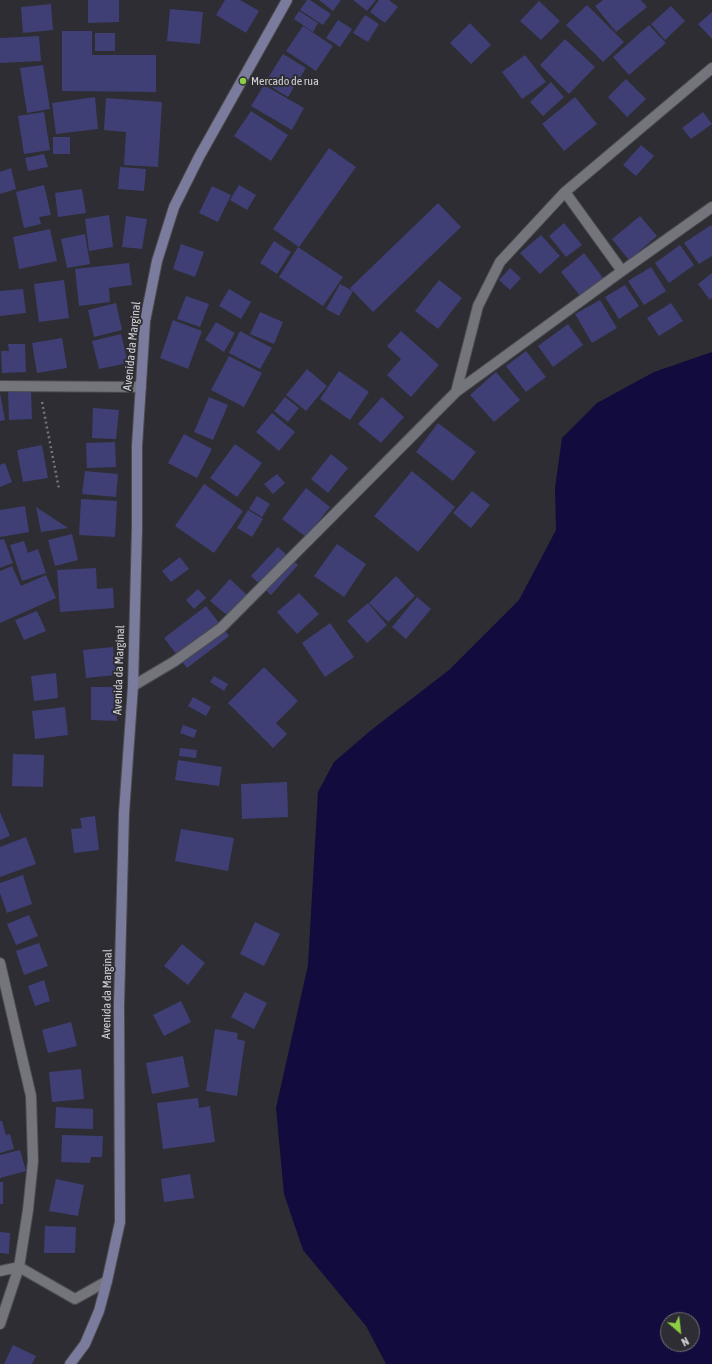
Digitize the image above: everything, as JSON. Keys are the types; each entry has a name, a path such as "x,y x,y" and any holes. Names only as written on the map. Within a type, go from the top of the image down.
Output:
{"street":[{"name":"Avenida da Marginal","path":"70,1364 85,1344 99,1311 120,1222 119,1005 124,814 133,686 137,529 137,446 147,314 157,261 174,207 199,157 287,0"},
{"path":"456,392 478,306 500,262 565,192 712,68"},
{"path":"565,192 622,271"},
{"path":"133,686 175,661 221,628 456,392 712,207"},
{"path":"0,386 141,387"},
{"path":"0,963 31,1096 32,1161 28,1210 19,1267 0,1324"},
{"path":"0,1271 19,1267 75,1299 107,1281"}],"path":[{"path":"39,386 59,489"}],"shaded area":[{"path":"712,352 712,1364 386,1364 366,1326 303,1250 284,1194 276,1108 308,965 318,792 334,762 370,731 449,670 519,600 556,530 555,488 562,438 597,403 654,372"}],"building":[{"path":"88,0 119,0 119,22 88,23"},
{"path":"225,0 240,0 259,11 246,33 216,15"},
{"path":"307,0 310,0 331,14 323,25 300,10"},
{"path":"319,0 341,0 333,11"},
{"path":"353,0 376,0 367,11"},
{"path":"379,0 389,0 398,7 385,23 370,12"},
{"path":"603,0 641,0 647,7 616,32 595,6"},
{"path":"539,1 560,21 541,40 520,21"},
{"path":"51,4 53,30 23,33 21,7"},
{"path":"587,5 624,42 603,62 566,25"},
{"path":"671,6 685,21 665,40 651,24"},
{"path":"170,9 203,12 200,44 167,41"},
{"path":"299,11 318,23 313,32 294,19"},
{"path":"712,12 712,39 698,24"},
{"path":"365,15 379,24 368,42 353,33"},
{"path":"338,20 352,29 340,47 326,38"},
{"path":"470,23 491,45 471,64 450,43"},
{"path":"649,25 666,43 629,75 613,57"},
{"path":"303,26 333,46 316,71 286,51"},
{"path":"62,31 92,31 92,55 156,55 156,92 62,91"},
{"path":"95,33 115,33 115,51 95,51"},
{"path":"39,36 41,61 0,63 0,38"},
{"path":"565,39 595,67 569,94 540,65"},
{"path":"283,54 306,68 288,97 265,83"},
{"path":"525,55 546,82 522,99 502,72"},
{"path":"43,65 50,109 27,113 20,68"},
{"path":"626,79 646,99 627,117 608,97"},
{"path":"551,82 564,97 543,116 530,102"},
{"path":"264,85 304,108 292,130 251,106"},
{"path":"95,97 98,129 56,134 52,103"},
{"path":"575,97 597,124 564,151 542,124"},
{"path":"106,98 162,102 158,167 124,165 126,132 104,130"},
{"path":"251,111 288,135 271,161 234,136"},
{"path":"44,112 50,150 24,154 18,116"},
{"path":"703,112 712,124 691,139 682,128"},
{"path":"53,137 70,137 70,154 53,154"},
{"path":"641,145 654,156 636,176 623,165"},
{"path":"329,148 356,167 299,247 273,229"},
{"path":"44,154 48,167 28,171 25,158"},
{"path":"120,167 146,169 144,191 118,189"},
{"path":"11,168 16,189 0,194 0,172"},
{"path":"44,185 51,215 39,217 41,224 24,228 16,192"},
{"path":"239,185 256,195 247,210 230,200"},
{"path":"212,186 231,195 218,222 199,213"},
{"path":"82,189 86,213 58,217 55,193"},
{"path":"438,203 461,227 373,312 350,288"},
{"path":"109,215 113,247 89,251 85,219"},
{"path":"126,216 147,219 142,249 122,247"},
{"path":"640,216 657,236 629,260 612,239"},
{"path":"564,223 582,245 566,257 549,236"},
{"path":"711,225 712,256 699,264 684,243"},
{"path":"50,229 57,261 19,269 13,237"},
{"path":"85,234 90,264 67,268 61,239"},
{"path":"541,235 560,256 540,274 520,253"},
{"path":"274,241 291,252 277,274 260,263"},
{"path":"181,244 204,252 195,277 173,269"},
{"path":"680,245 694,265 669,283 655,263"},
{"path":"298,247 343,277 323,306 279,277"},
{"path":"584,253 604,279 581,297 561,272"},
{"path":"129,263 132,285 109,288 110,302 79,306 75,269"},
{"path":"651,267 666,291 644,305 628,281"},
{"path":"510,268 521,278 510,290 499,280"},
{"path":"712,273 712,298 710,300 698,284"},
{"path":"64,280 69,318 39,322 34,284"},
{"path":"439,280 462,298 438,329 415,311"},
{"path":"340,284 353,291 339,316 326,309"},
{"path":"625,285 639,306 619,319 605,297"},
{"path":"23,289 26,313 0,316 0,291"},
{"path":"229,289 251,302 241,319 219,306"},
{"path":"186,296 209,304 200,327 177,319"},
{"path":"600,300 617,328 592,343 575,314"},
{"path":"116,303 122,330 94,337 88,310"},
{"path":"671,303 683,321 659,336 647,318"},
{"path":"260,312 283,322 274,344 250,334"},
{"path":"173,320 202,331 188,369 160,358"},
{"path":"216,322 235,333 224,352 205,340"},
{"path":"568,324 583,345 553,367 538,346"},
{"path":"240,331 272,348 260,369 229,353"},
{"path":"401,331 439,365 411,397 387,375 401,359 387,346"},
{"path":"121,334 128,363 99,369 92,341"},
{"path":"62,338 67,368 37,373 32,343"},
{"path":"8,344 25,344 26,372 2,373 1,351 9,351"},
{"path":"526,351 546,377 526,392 506,366"},
{"path":"229,356 262,373 244,407 211,390"},
{"path":"307,369 327,386 306,411 286,395"},
{"path":"339,371 369,392 350,420 320,399"},
{"path":"496,372 520,400 494,422 470,395"},
{"path":"31,390 32,419 9,420 8,391"},
{"path":"0,393 5,420 0,421"},
{"path":"209,397 228,405 213,440 194,432"},
{"path":"285,397 299,408 288,422 274,411"},
{"path":"382,397 404,417 381,443 358,424"},
{"path":"93,408 119,410 116,439 92,438"},
{"path":"272,413 295,432 279,451 256,432"},
{"path":"438,423 476,452 453,481 416,452"},
{"path":"184,434 212,449 197,478 168,463"},
{"path":"115,442 116,467 87,468 86,443"},
{"path":"235,444 262,463 237,497 210,478"},
{"path":"42,445 48,478 23,482 17,450"},
{"path":"331,454 348,468 328,493 311,479"},
{"path":"5,463 12,482 0,487 0,465"},
{"path":"85,471 118,474 116,497 82,494"},
{"path":"412,471 455,507 418,552 374,516"},
{"path":"277,474 285,483 273,494 264,484"},
{"path":"204,484 243,511 214,553 175,526"},
{"path":"306,488 330,507 306,537 282,519"},
{"path":"472,491 490,505 471,528 453,513"},
{"path":"257,496 270,504 262,517 249,509"},
{"path":"81,499 117,501 115,537 79,535"},
{"path":"25,506 29,532 0,537 0,510"},
{"path":"36,507 68,528 41,532"},
{"path":"248,510 263,519 252,537 237,528"},
{"path":"72,534 78,560 55,566 48,540"},
{"path":"4,539 13,563 0,568 0,540"},
{"path":"24,541 28,553 38,549 46,573 22,581 10,545"},
{"path":"337,544 366,564 344,597 314,576"},
{"path":"278,547 298,565 271,595 251,576"},
{"path":"180,557 189,569 171,582 162,571"},
{"path":"12,566 21,586 46,575 56,598 0,623 0,571"},
{"path":"96,568 97,589 113,588 114,608 60,612 57,570"},
{"path":"396,576 415,596 388,622 369,603"},
{"path":"230,579 247,595 228,616 210,601"},
{"path":"198,589 206,598 194,609 186,600"},
{"path":"299,593 319,614 297,634 277,612"},
{"path":"417,597 431,609 406,639 392,627"},
{"path":"368,603 387,625 367,643 347,621"},
{"path":"206,606 229,636 187,668 164,638"},
{"path":"37,611 46,631 24,640 15,620"},
{"path":"330,623 354,657 325,677 302,643"},
{"path":"113,647 116,675 86,678 83,650"},
{"path":"264,667 298,701 276,723 287,734 273,748 228,703"},
{"path":"56,673 58,698 34,701 31,676"},
{"path":"214,676 228,684 224,691 210,682"},
{"path":"91,687 117,687 117,721 91,720"},
{"path":"193,697 211,707 206,716 188,706"},
{"path":"65,707 68,735 35,739 32,711"},
{"path":"183,725 197,730 194,738 180,733"},
{"path":"180,748 197,750 196,758 179,756"},
{"path":"13,754 44,755 43,787 12,786"},
{"path":"178,760 222,767 219,786 175,780"},
{"path":"287,782 288,817 242,819 241,784"},
{"path":"0,812 10,836 0,840"},
{"path":"95,816 99,850 74,853 71,829 82,828 80,818"},
{"path":"181,829 234,838 228,871 175,861"},
{"path":"26,837 36,864 0,877 0,847"},
{"path":"23,875 32,904 7,913 0,893 0,883"},
{"path":"29,915 38,936 16,945 7,924"},
{"path":"255,922 280,934 264,966 240,954"},
{"path":"39,943 48,966 24,975 16,951"},
{"path":"182,944 205,963 188,985 164,966"},
{"path":"44,980 50,1001 35,1006 28,986"},
{"path":"245,992 267,1003 254,1029 231,1017"},
{"path":"181,1001 191,1022 164,1036 153,1015"},
{"path":"71,1022 77,1046 48,1053 42,1030"},
{"path":"215,1029 238,1033 237,1039 245,1041 237,1096 206,1091"},
{"path":"183,1056 189,1087 152,1094 146,1063"},
{"path":"81,1069 84,1099 52,1102 49,1072"},
{"path":"198,1098 199,1108 210,1106 215,1142 163,1149 157,1103"},
{"path":"56,1107 93,1109 93,1129 55,1128"},
{"path":"0,1121 2,1121 6,1135 10,1134 14,1149 0,1153"},
{"path":"62,1135 103,1136 102,1157 91,1157 90,1163 61,1162"},
{"path":"20,1150 26,1171 0,1178 0,1155"},
{"path":"190,1174 194,1198 164,1202 161,1179"},
{"path":"56,1179 84,1185 78,1216 49,1211"},
{"path":"0,1182 3,1182 3,1204 0,1204"},
{"path":"45,1226 76,1227 75,1253 44,1253"},
{"path":"0,1232 10,1233 9,1254 0,1253"},
{"path":"13,1345 36,1356 32,1364 4,1364"}],"place":[{"name":"Mercado de rua","path":"243,81"}]}
